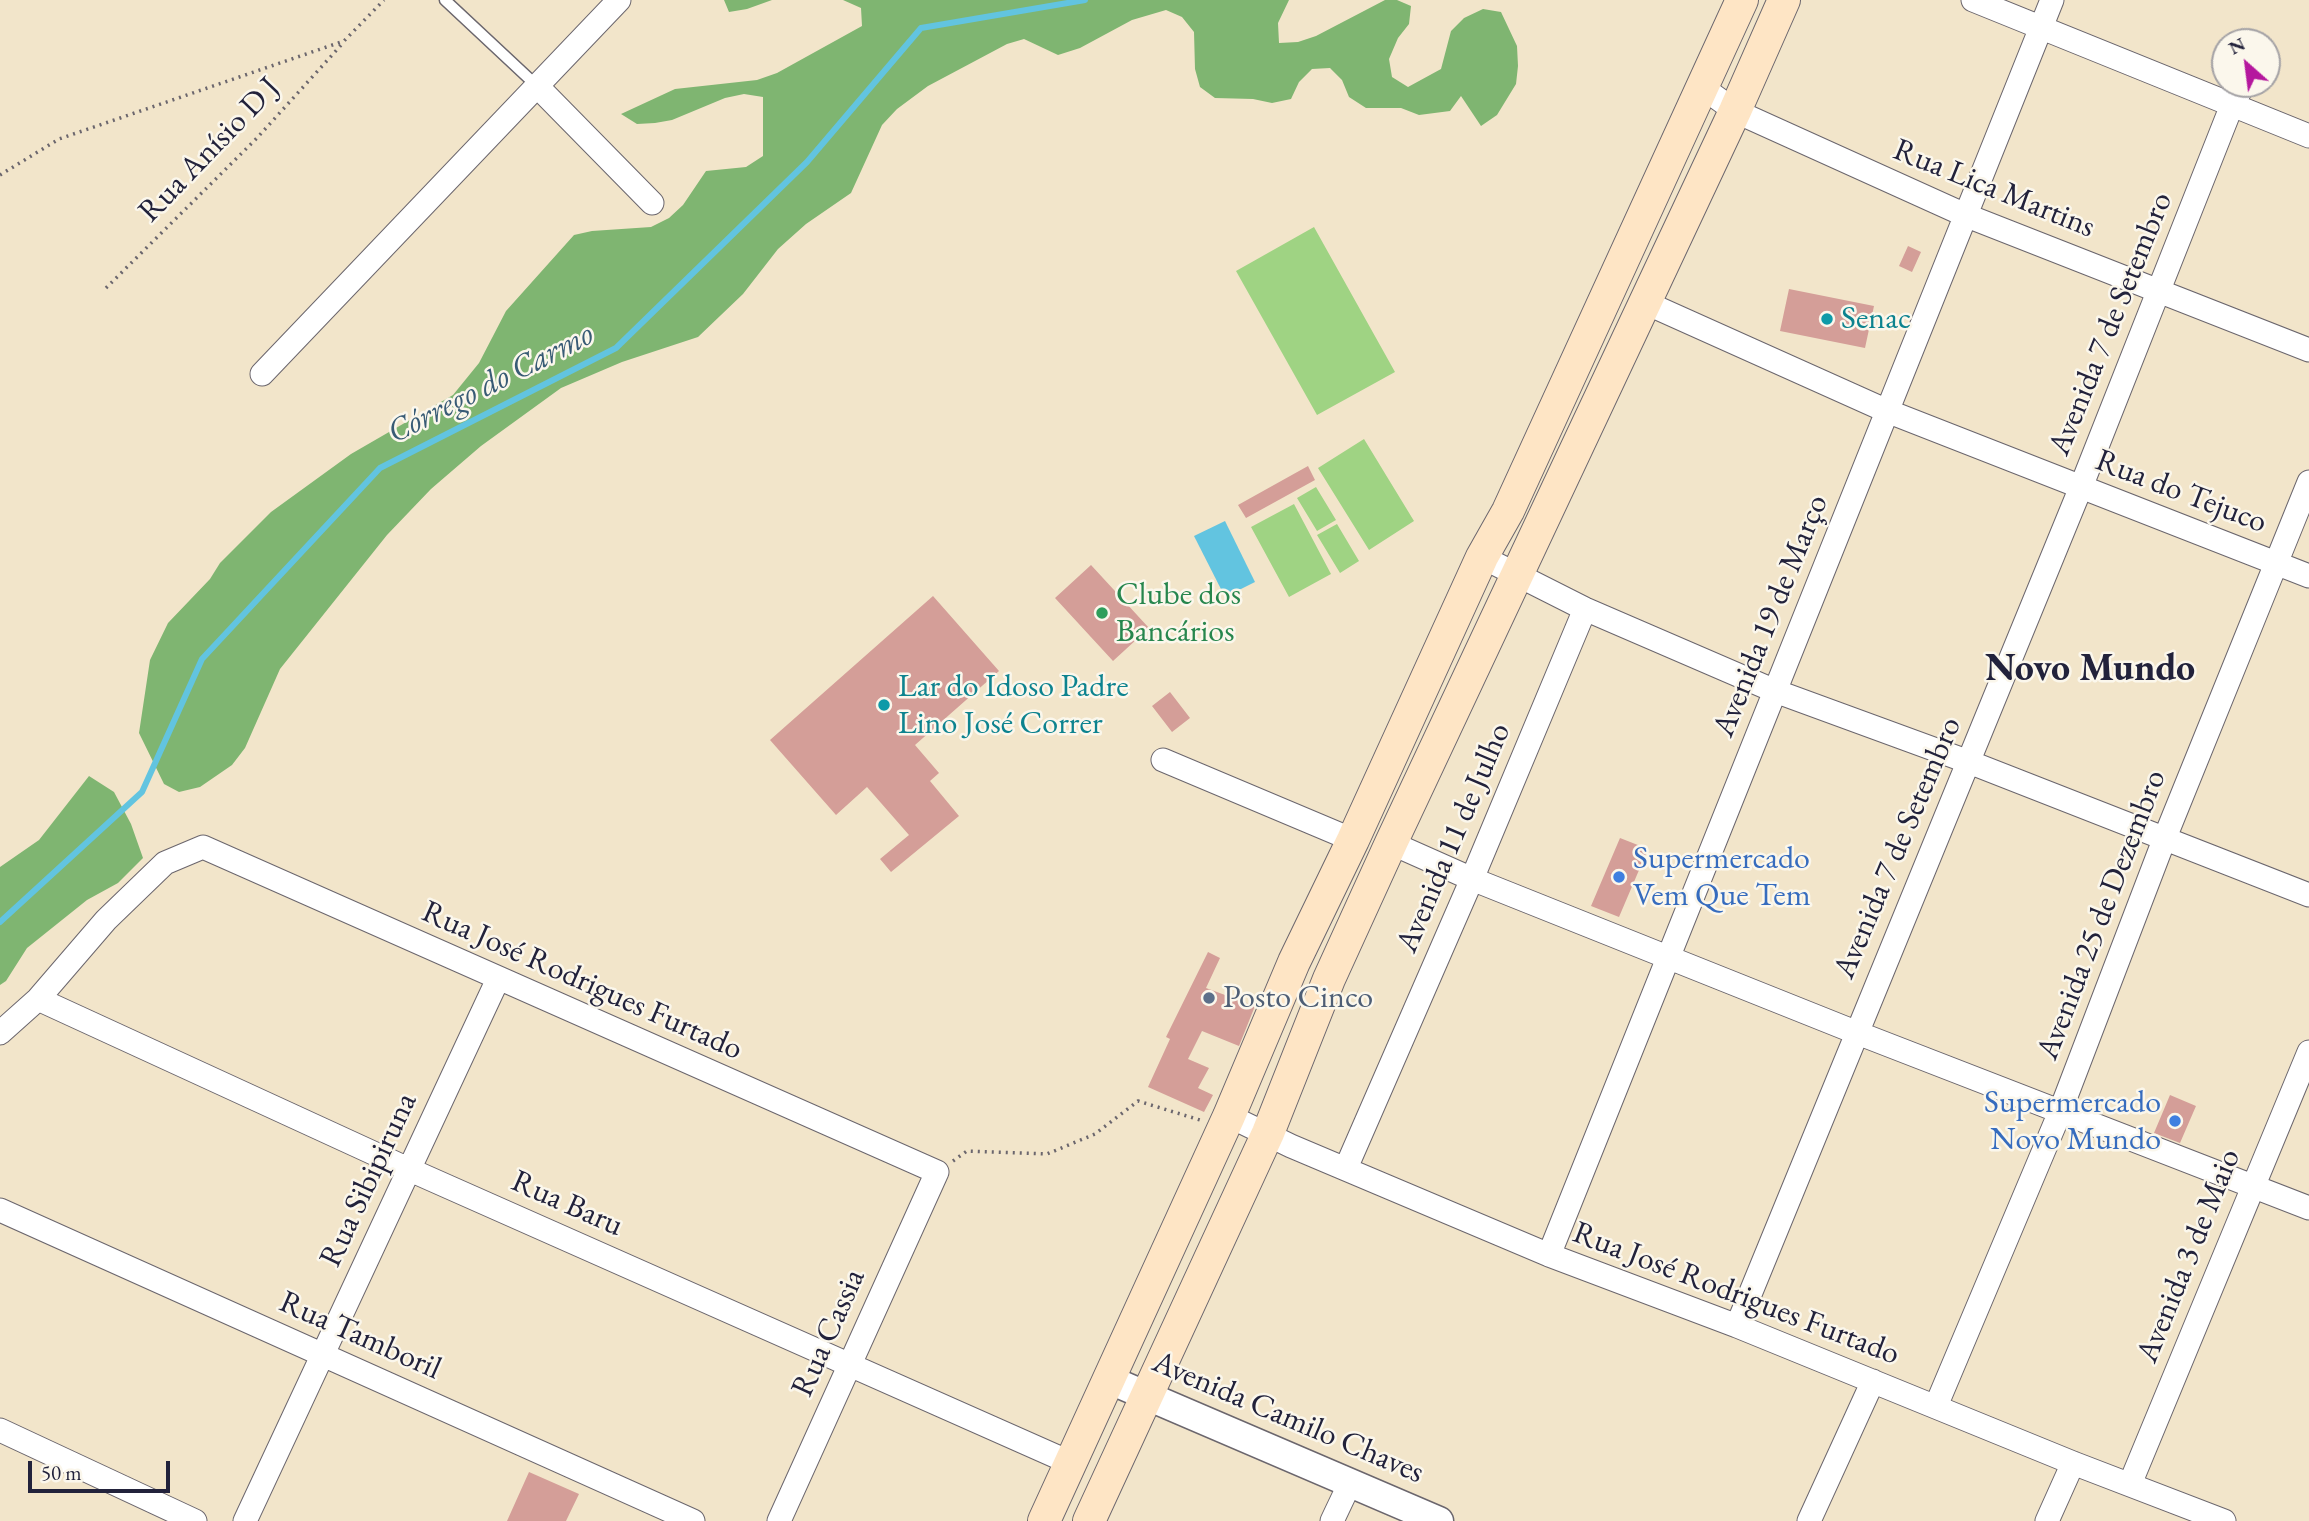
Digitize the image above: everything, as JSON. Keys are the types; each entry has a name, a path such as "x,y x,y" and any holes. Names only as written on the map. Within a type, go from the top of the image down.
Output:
{"main road":[{"path":"1044,1521 1110,1380 1218,1117 1353,840 1482,556 1508,511 1742,0"},
{"path":"1089,1521 1268,1133 1329,979 1391,843 1514,575 1735,111 1784,0"},
{"path":"1293,962 1329,979"}],"street":[{"path":"262,374 619,0"},
{"path":"1973,0 2309,136"},
{"name":"Avenida 19 de Março","path":"1549,1255 2052,0"},
{"path":"537,86 652,203"},
{"name":"Rua Lica Martins","path":"1702,87 1735,111 1965,215 2309,350"},
{"name":"Avenida 7 de Setembro","path":"1737,1326 1855,1032 2081,487 2236,98"},
{"name":"Rua do Tejuco","path":"1644,302 1887,411 2309,576"},
{"name":"Avenida 25 de Dezembro","path":"1936,1406 2060,1112 2164,840 2309,482"},
{"path":"1482,556 1514,575 1585,609 1774,691 1969,762 2309,895"},
{"name":"Avenida 11 de Julho","path":"1346,1168 1472,879 1585,609"},
{"path":"1163,760 1353,840"},
{"path":"1391,843 1472,879 1668,958 2309,1208"},
{"name":"Rua José Rodrigues Furtado","path":"38,999 106,920 165,863 203,847 937,1172"},
{"name":"Rua Sibipiruna","path":"245,1521 498,979"},
{"path":"0,1033 38,999"},
{"name":"Rua Baru","path":"38,999 408,1169 1071,1463"},
{"name":"Avenida 3 de Maio","path":"2130,1484 2252,1184 2309,1052"},
{"name":"Rua José Rodrigues Furtado","path":"1218,1117 1268,1133 1291,1146 1549,1255 1737,1326 2073,1463 2224,1521"},
{"name":"Rua Cassia","path":"779,1521 937,1172"},
{"name":"Rua Tamboril","path":"0,1210 693,1521"},
{"name":"Avenida Camilo Chaves","path":"1110,1380 1439,1521"},
{"path":"1809,1521 1872,1381"},
{"path":"0,1430 195,1521"},
{"path":"2047,1521 2073,1463"},
{"path":"1332,1521 1350,1483"}],"lane":[{"path":"445,0 537,86"}],"path":[{"name":"Rua Anísio D J","path":"106,288 257,138 384,0"},
{"path":"0,175 59,139 344,41"},
{"path":"937,1172 967,1151 1047,1154 1095,1134 1138,1101 1200,1120 1218,1117"}],"green space":[{"path":"724,0 772,0 729,12"},
{"path":"843,0 1289,0 1278,23 1279,43 1298,42 1316,36 1385,0 1397,0 1411,6 1409,24 1398,38 1389,59 1392,77 1408,87 1441,69 1451,31 1464,18 1483,9 1501,12 1517,46 1516,84 1497,115 1481,126 1461,96 1450,111 1419,115 1401,108 1366,108 1349,97 1342,80 1330,68 1312,69 1299,82 1291,99 1272,103 1253,99 1215,98 1200,87 1195,69 1194,32 1182,17 1166,10 1132,20 1080,48 1058,55 1024,39 1007,44 928,86 897,109 882,125 851,193 806,224 778,249 743,294 698,337 622,362 561,388 481,446 431,489 387,535 280,669 245,748 232,765 200,787 179,792 164,784 139,733 150,660 168,623 210,579 220,563 271,512 351,454 453,395 479,363 506,311 574,235 592,231 651,227 669,218 683,205 706,171 746,167 763,156 763,97 744,94 725,98 672,120 655,123 637,124 621,114 675,89 757,80 777,73 862,26 861,8"},
{"path":"1314,227 1395,372 1317,415 1236,271"},
{"path":"1364,439 1414,521 1369,550 1318,468"},
{"path":"1316,487 1336,520 1317,531 1297,498"},
{"path":"1294,504 1331,574 1289,597 1251,527"},
{"path":"1337,524 1359,561 1340,573 1317,535"},
{"path":"89,776 114,792 131,824 143,858 118,883 87,900 27,948 6,981 0,985 0,867 39,840"}],"water":[{"path":"1225,521 1255,582 1225,597 1194,536"}],"building":[{"path":"1908,246 1921,252 1912,272 1899,266"},
{"name":"Senac","path":"1789,289 1874,306 1865,348 1780,331"},
{"path":"1308,466 1315,480 1246,518 1238,505"},
{"name":"Clube dos Bancários","path":"1091,565 1149,628 1113,661 1055,598"},
{"name":"Lar do Idoso Padre Lino José Correr","path":"933,596 999,671 915,745 939,773 930,781 959,816 891,872 880,859 909,835 867,787 836,815 770,740"},
{"path":"1170,692 1190,718 1172,732 1152,706"},
{"name":"Supermercado Vem Que Tem","path":"1620,838 1648,849 1619,917 1591,906"},
{"path":"1208,952 1220,958 1206,988 1255,1006 1239,1046 1202,1031 1188,1059 1209,1068 1198,1088 1213,1095 1204,1112 1148,1087 1170,1039 1166,1037"},
{"name":"Supermercado Novo Mundo","path":"2170,1095 2196,1106 2180,1143 2154,1133"},
{"path":"529,1472 579,1494 566,1521 507,1521"}],"waterway":[{"name":"Córrego do Carmo","path":"0,922 142,792 202,659 380,468 616,348 807,162 921,28 1085,0"}],"place":[{"name":"Senac","path":"1827,319"},
{"name":"Clube dos Bancários","path":"1102,613"},
{"name":"Lar do Idoso Padre Lino José Correr","path":"884,705"},
{"name":"Supermercado Vem Que Tem","path":"1619,877"},
{"name":"Posto Cinco","path":"1209,998"},
{"name":"Supermercado Novo Mundo","path":"2175,1121"}],"district":[{"name":"Novo Mundo","path":"2090,670"}]}
